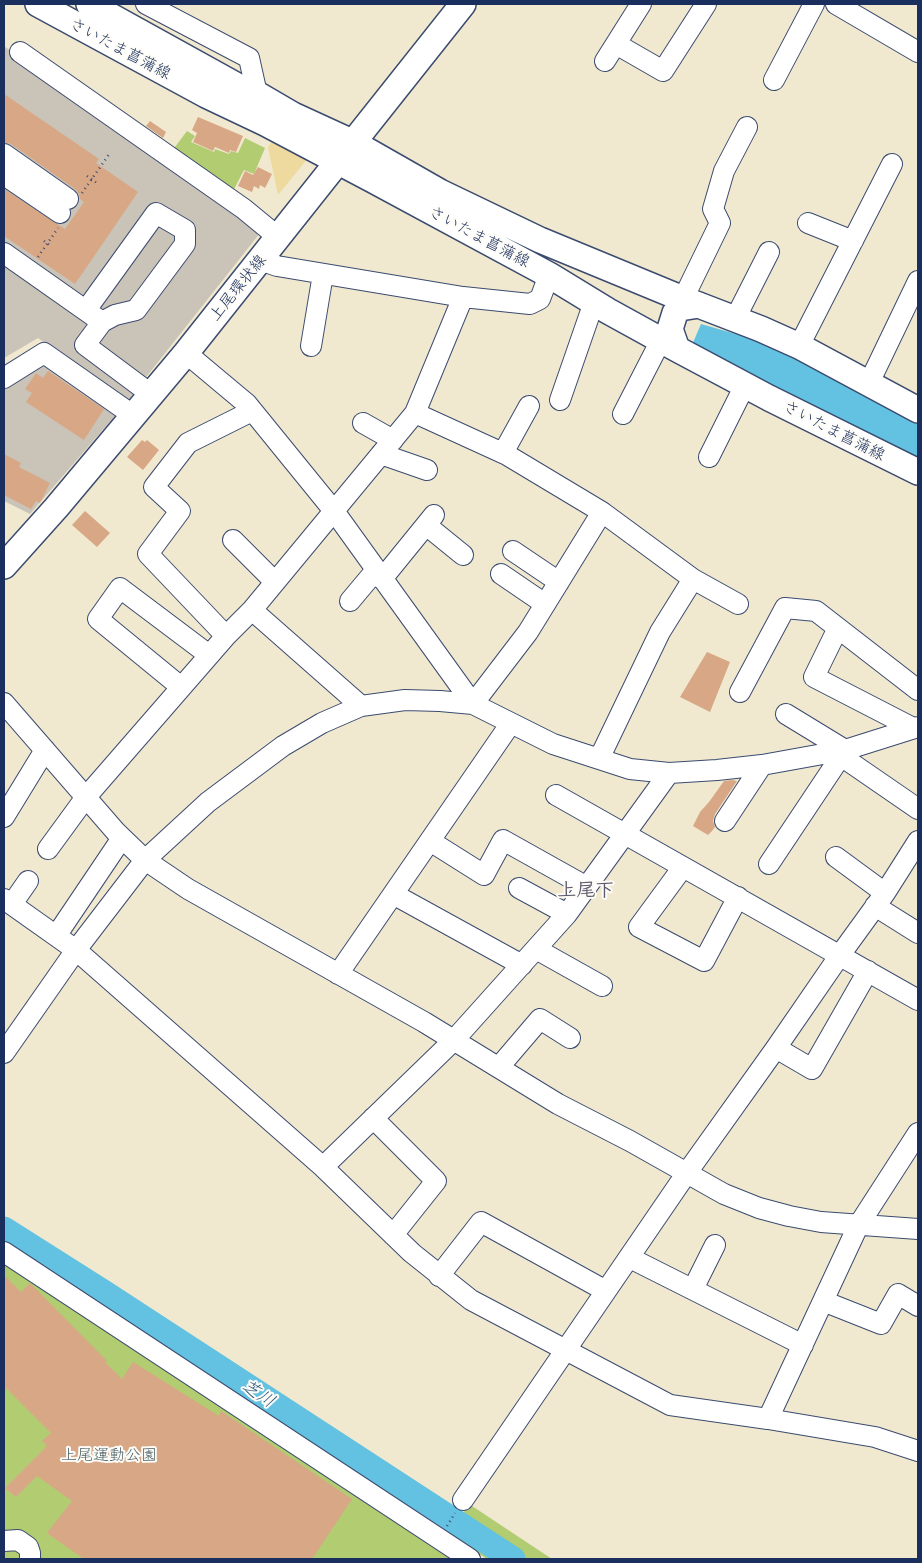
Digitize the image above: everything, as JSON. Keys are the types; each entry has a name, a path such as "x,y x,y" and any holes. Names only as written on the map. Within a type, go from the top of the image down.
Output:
{"main road":[{"name":"さいたま菖蒲線","path":"89,4 239,87 257,94 293,115 354,143 440,192 491,217 540,240 799,346 918,410"},
{"name":"上尾環状線","path":"4,566 152,395 463,4"},
{"name":"さいたま菖蒲線","path":"42,5 156,69 338,162 549,275 594,302 745,385 918,472"},
{"path":"669,344 670,329 675,314 680,308 691,302"}],"street":[{"path":"605,61 641,4"},
{"path":"616,44 663,71 706,4"},
{"path":"774,80 814,4"},
{"path":"836,4 918,52"},
{"path":"158,7 249,58 257,94"},
{"path":"20,52 244,208 278,237"},
{"path":"691,302 720,223 712,209 724,172 747,127"},
{"path":"4,154 64,206 4,175"},
{"path":"799,346 892,164"},
{"path":"81,307 156,213 185,230 185,244 136,310 115,315 102,322 85,346 152,395"},
{"path":"808,223 853,241"},
{"path":"735,319 769,252"},
{"path":"4,253 102,322"},
{"path":"260,260 277,266 463,297 530,304 540,300 549,275"},
{"path":"311,346 323,274"},
{"path":"869,383 918,281"},
{"path":"48,849 86,797 209,655 252,610 415,413 463,297"},
{"path":"560,400 594,302"},
{"path":"623,414 669,344"},
{"path":"4,378 44,353 134,416"},
{"path":"186,353 246,404 334,512 473,704"},
{"path":"709,457 745,385"},
{"path":"504,453 529,406"},
{"path":"226,636 148,554 180,511 154,487 188,443 252,412"},
{"path":"415,413 504,453 602,512 693,579 738,604"},
{"path":"364,424 387,447 427,470"},
{"path":"473,704 528,632 602,512"},
{"path":"350,601 379,574 430,520 463,554"},
{"path":"233,540 275,582"},
{"path":"513,551 559,582"},
{"path":"501,574 545,604"},
{"path":"598,759 660,632 693,579"},
{"path":"181,687 98,619 120,588 209,655"},
{"path":"740,692 785,608 816,611 918,690"},
{"path":"252,610 361,706"},
{"path":"838,628 814,677 916,728"},
{"path":"4,1053 76,950 145,860 208,802 283,746 322,723 361,706 405,700 473,704 553,744 630,769 669,773 762,765 843,753 916,728"},
{"path":"4,704 122,838 145,860 188,889 454,1040 558,1104 630,1140 686,1174 724,1194 759,1208 790,1216 858,1226 918,1229"},
{"path":"786,714 843,753 918,809"},
{"path":"338,974 512,722"},
{"path":"4,817 45,750"},
{"path":"769,864 843,753"},
{"path":"725,821 762,765"},
{"path":"323,1167 454,1040 567,914 669,773"},
{"path":"556,795 918,1000"},
{"path":"56,936 122,838"},
{"path":"430,841 484,874 503,840 587,887"},
{"path":"463,1500 686,1174 880,900 918,842"},
{"path":"836,857 880,900 918,933"},
{"path":"683,867 639,928 704,961 738,897"},
{"path":"28,881 8,901 76,950 323,1167 439,1276 471,1300 670,1405 875,1437 918,1451"},
{"path":"519,888 567,914"},
{"path":"393,894 522,965"},
{"path":"536,949 602,986"},
{"path":"776,1048 812,1069 868,971"},
{"path":"499,1067 540,1019 570,1038"},
{"path":"373,1118 436,1182 393,1234"},
{"path":"768,1419 858,1226 918,1133"},
{"path":"439,1276 481,1222 606,1291"},
{"path":"693,1290 714,1245"},
{"path":"4,1252 470,1559"},
{"path":"630,1258 802,1345"},
{"path":"823,1301 881,1324 898,1294 918,1306"},
{"path":"4,1541 18,1540 28,1547 30,1559"}],"path":[{"path":"87,176 97,183"},
{"path":"44,241 52,247"},
{"path":"445,1528 463,1500"}],"shaded area":[{"path":"4,46 260,233 128,400 38,338 4,358"},
{"path":"45,362 119,411 30,514 4,501 4,387"}],"green space":[{"path":"187,131 195,136 191,142 214,152 215,149 229,154 231,151 238,153 245,138 265,148 254,174 244,170 231,195 172,151"},
{"name":"上尾運動公園","path":"4,1262 455,1559 4,1559"},
{"path":"469,1504 552,1559 516,1559 458,1521"},
{"path":"454,1524 507,1559 487,1559 449,1534"}],"sand":[{"path":"274,139 309,157 278,195 268,147"}],"water":[{"path":"701,324 764,342 897,410 918,425 918,462 692,345"}],"building":[{"path":"4,94 99,159 96,163 138,192 75,284 4,236 4,189 65,229 84,202 80,199 75,189 11,144 4,142"},
{"path":"198,117 243,136 236,152 230,150 229,153 215,147 213,151 193,142 197,133 192,130"},
{"path":"150,121 166,132 163,138 146,126"},
{"path":"258,167 272,174 265,188 260,185 259,189 254,186 252,192 238,186 245,171 253,175"},
{"path":"48,371 104,409 84,440 26,402 32,393 25,389 36,373 43,378"},
{"path":"142,440 145,442 147,440 159,450 143,470 127,457"},
{"path":"4,454 21,463 19,467 50,483 40,503 36,501 31,509 4,495"},
{"path":"85,511 110,533 97,547 72,525"},
{"path":"707,652 730,662 710,712 680,697"},
{"path":"724,781 737,781 715,814 713,821 715,827 712,831 708,835 693,826 700,812"},
{"name":"上尾運動公園","path":"4,1275 21,1292 30,1283 107,1361 105,1362 122,1379 133,1362 219,1416 221,1411 352,1499 312,1559 84,1559 47,1533 72,1501 37,1476 16,1497 5,1488 47,1446 42,1441 51,1433 4,1386"}],"waterway":[{"name":"芝川","path":"4,1229 513,1559"}],"district":[{"name":"上尾下","path":"586,891"}]}
